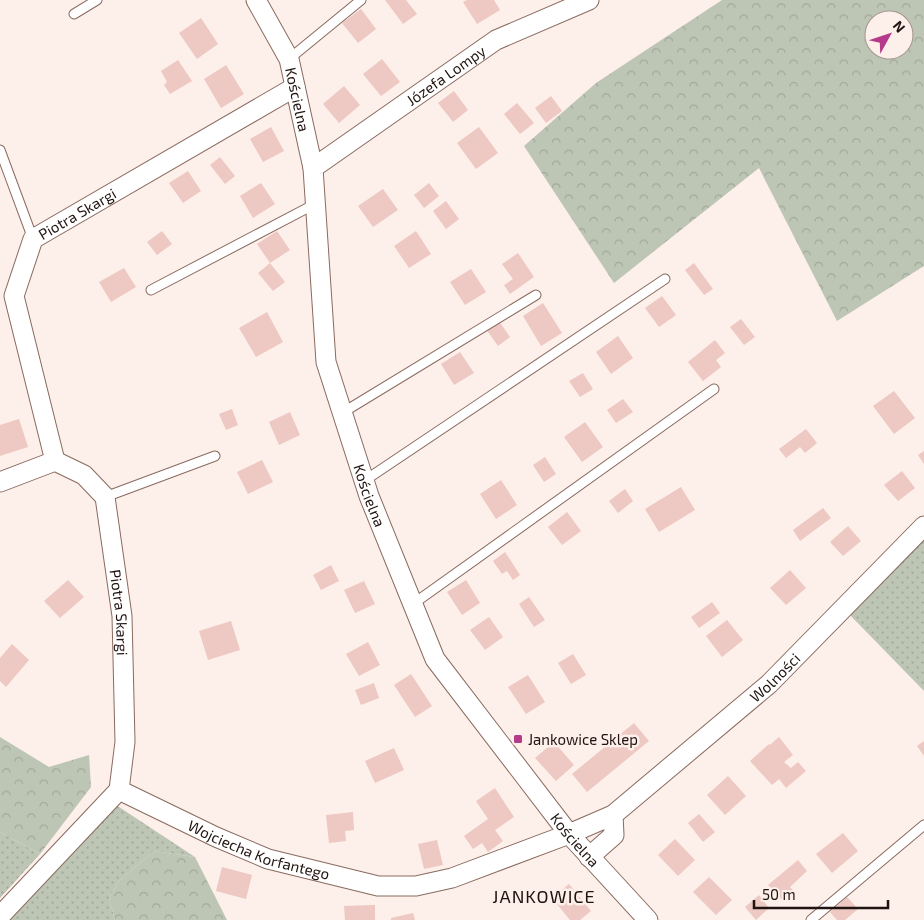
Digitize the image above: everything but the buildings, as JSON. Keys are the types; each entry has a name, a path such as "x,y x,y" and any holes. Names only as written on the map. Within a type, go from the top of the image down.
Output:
{"street":[{"name":"Kościelna","path":"256,0 290,59 313,168 326,362 364,481 435,659 569,834 648,920"},
{"name":"Józefa Lompy","path":"313,168 496,40 590,0"},
{"name":"Piotra Skargi","path":"56,461 14,296 33,239 295,87"},
{"path":"0,482 56,461 84,475 105,497"},
{"name":"Piotra Skargi","path":"105,497 122,616 125,742 119,790"},
{"name":"Wolności","path":"569,834 614,814 769,684 924,526"},
{"path":"0,916 119,790"},
{"name":"Wojciecha Korfantego","path":"119,790 216,837 268,859 378,886 416,886 452,878 569,834"},
{"path":"589,857 614,835 614,814"}],"lane":[{"path":"74,14 97,0"},
{"path":"290,59 362,0"},
{"path":"0,150 33,239"},
{"path":"151,290 315,204"},
{"path":"364,481 665,279"},
{"path":"342,413 536,295"},
{"path":"413,604 714,389"},
{"path":"105,497 215,456"},
{"path":"811,920 924,825"}],"green space":[{"path":"722,0 924,0 924,266 837,321 759,168 614,283 524,146 596,83"},
{"path":"924,539 924,691 848,613"},
{"path":"0,737 49,767 89,755 91,787 40,854 0,832"},
{"path":"116,805 195,857 154,851 119,881 109,898 115,920 8,920"},
{"path":"0,832 40,854 0,898"},
{"path":"154,851 195,857 227,920 115,920 109,898 119,881"}],"place":[{"name":"Jankowice Sklep","path":"518,739"}],"district":[{"name":"JANKOWICE","path":"544,896"}]}
